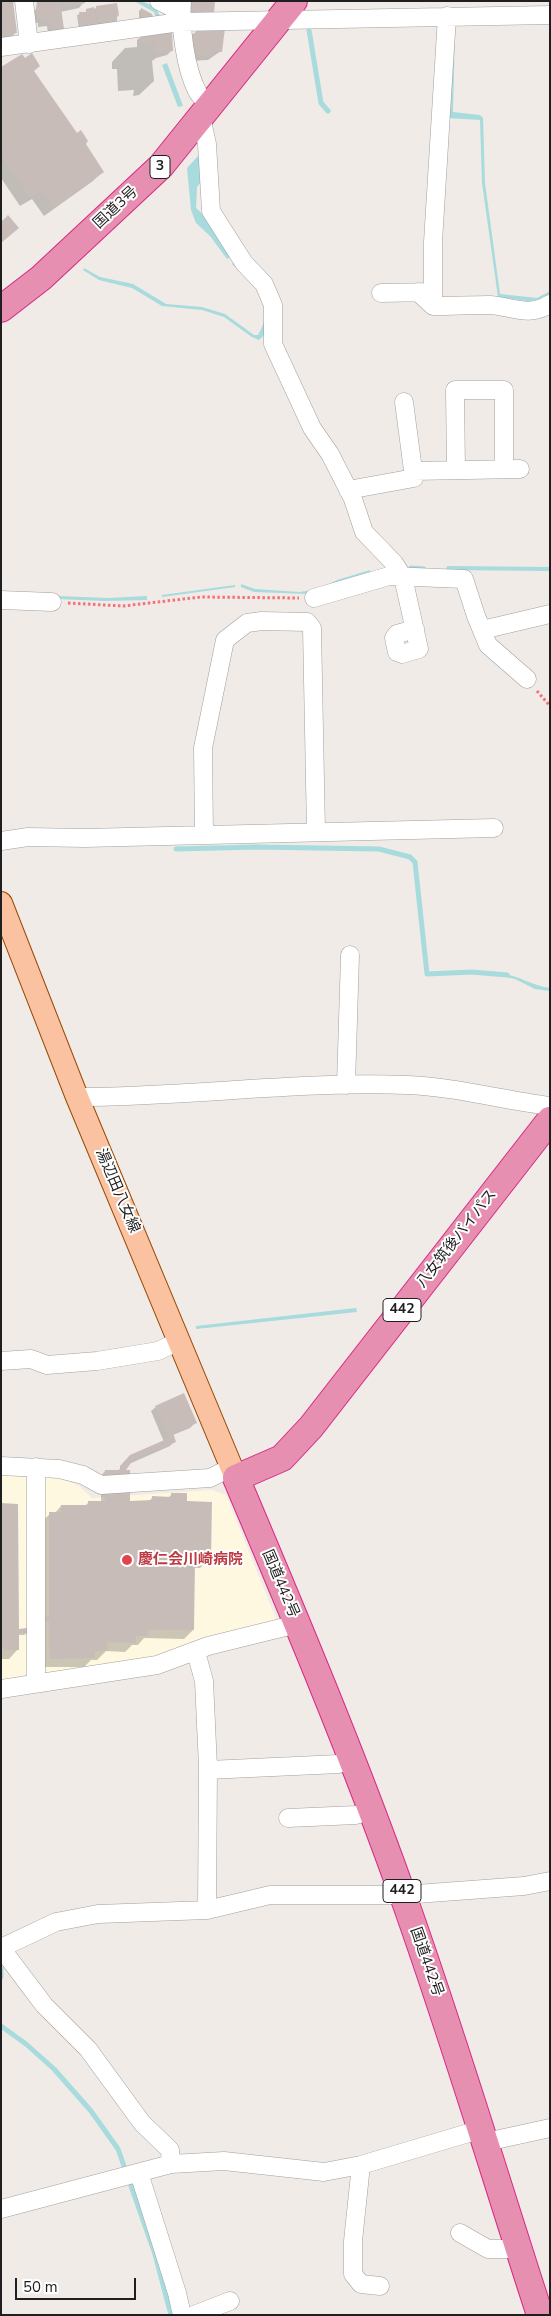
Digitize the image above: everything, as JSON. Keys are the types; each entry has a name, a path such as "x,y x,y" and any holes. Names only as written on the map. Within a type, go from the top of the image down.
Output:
{"highway":[{"name":"国道3号","path":"1,309 41,278 161,166 288,10"},
{"name":"八女筑後バイパス","path":"234,1472 282,1458 311,1427 550,1120"},
{"name":"国道442号","path":"234,1472 372,1810 403,1895 484,2135 540,2315"}],"main road":[{"name":"湯辺田八女線","path":"1,903 77,1097 234,1472"}],"street":[{"path":"24,1 29,44"},
{"path":"159,1 181,12"},
{"path":"1,47 29,44 181,12 288,10 447,16 550,15"},
{"path":"181,12 188,63 205,111 211,211 244,263 264,284 273,305 273,344 312,428 330,454 348,490 364,532 394,563 396,576 415,629"},
{"path":"428,296 447,16"},
{"path":"381,293 428,296 525,311 539,310 550,304"},
{"path":"413,471 512,469 511,393 504,390 455,390 456,470"},
{"path":"348,490 414,478 404,402"},
{"path":"314,598 396,576 464,579 488,645 521,675"},
{"path":"1,600 52,602"},
{"path":"482,630 550,614"},
{"path":"204,835 203,748 225,640 247,623 262,621 307,622 312,628 316,832"},
{"path":"1,841 28,837 494,828"},
{"path":"346,1085 350,955"},
{"path":"77,1097 346,1085 408,1085 461,1090 479,1096 550,1106"},
{"path":"1,1361 31,1359 48,1365 98,1361 158,1351 179,1341"},
{"path":"1,1466 59,1469 83,1475 101,1485 210,1478 234,1472"},
{"path":"36,1467 36,1682"},
{"path":"1,1689 36,1682 157,1665 208,1646 297,1624"},
{"path":"196,1652 204,1681 208,1770 207,1910"},
{"path":"208,1770 339,1764"},
{"path":"288,1818 356,1815 372,1810"},
{"path":"171,2164 170,2150 142,2123 88,2049 44,2005 1,1948 56,1922 98,1914 207,1910 270,1895 403,1895 524,1886 550,1881"},
{"path":"1,2209 171,2164 224,2161 324,2172 361,2165 484,2135 550,2128"},
{"path":"361,2165 353,2241 353,2274 361,2284 380,2286"},
{"path":"131,2176 177,2293 182,2315"},
{"path":"460,2233 488,2249 518,2249"},
{"path":"194,2315 230,2301"}],"path":[{"path":"52,602 123,606 201,597 314,598"}],"shaded area":[{"name":"慶仁会川崎病院","path":"1,1475 56,1477 78,1485 92,1498 212,1490 226,1495 277,1621 192,1642 162,1657 1,1684"}],"water":[{"path":"134,1 150,5 161,18 157,20 154,12"},
{"path":"450,27 455,27 453,112 480,115 483,118 485,183 500,294 537,298 550,291 550,294 534,302 498,297 482,183 480,120 446,118"},
{"path":"167,63 183,106 178,107 162,65"},
{"path":"200,154 202,181 197,187 196,208 209,220 230,257 227,259 210,236 196,223 191,210 187,168"},
{"path":"235,261 255,281 264,295 268,312 264,334 259,340 224,317 202,310 162,306 132,288 99,280 83,270 84,268 100,277 133,284 166,304 202,307 225,314 254,335 258,335 264,323 265,304 256,287 232,264"},
{"path":"447,566 550,567 550,571 446,570"},
{"path":"370,570 371,574 309,594 254,592 241,587 241,584 255,589 300,592 318,589 337,580"},
{"path":"235,585 235,587 162,597 162,595"},
{"path":"58,596 108,598 147,596 147,600 57,599"},
{"path":"501,974 514,976 550,988 550,991 535,989 515,979 501,976"},
{"path":"356,1308 357,1312 196,1329 196,1326"}],"building":[{"path":"1,1 13,1 17,33 1,36"},
{"path":"40,1 60,1 64,29 53,30 52,22 42,23 42,19 38,19 37,6 40,6"},
{"path":"64,1 85,1 85,3 65,8"},
{"path":"191,1 215,1 214,13 191,11"},
{"path":"117,3 119,15 117,17 117,24 99,25 96,6"},
{"path":"94,7 96,27 80,28 79,12 86,12 86,9"},
{"path":"141,8 152,14 154,19 141,21"},
{"path":"225,28 222,52 215,52 214,56 192,57 192,34 197,33 198,29"},
{"path":"172,31 173,51 156,54 155,43 141,44 141,34"},
{"path":"32,53 40,66 34,71 77,133 81,130 88,141 86,144 104,172 54,207 42,191 30,197 1,156 1,67 22,54 25,58"},
{"path":"8,215 19,228 1,243 1,222"},
{"path":"184,1393 197,1423 173,1433 176,1442 133,1460 126,1470 130,1470 130,1501 152,1500 152,1496 171,1497 171,1493 187,1493 187,1501 212,1502 211,1559 195,1559 194,1630 149,1630 148,1636 136,1636 136,1643 107,1642 108,1651 95,1651 95,1658 50,1659 49,1621 27,1633 19,1633 19,1650 4,1650 4,1647 1,1647 1,1503 18,1504 19,1629 27,1628 44,1617 49,1616 49,1512 61,1512 61,1505 88,1505 88,1501 105,1501 105,1470 120,1470 120,1466 130,1455 169,1438 155,1406"}],"waterway":[{"path":"309,30 321,103 328,111"},
{"path":"411,568 424,569"},
{"path":"176,849 257,847 379,849 410,857 415,862 427,974 472,972 507,975"},
{"path":"1,1969 1,1977"},
{"path":"1,2026 26,2044 54,2069 91,2111 118,2149 155,2254 171,2315"}],"place":[{"name":"慶仁会川崎病院","path":"127,1560"}]}
